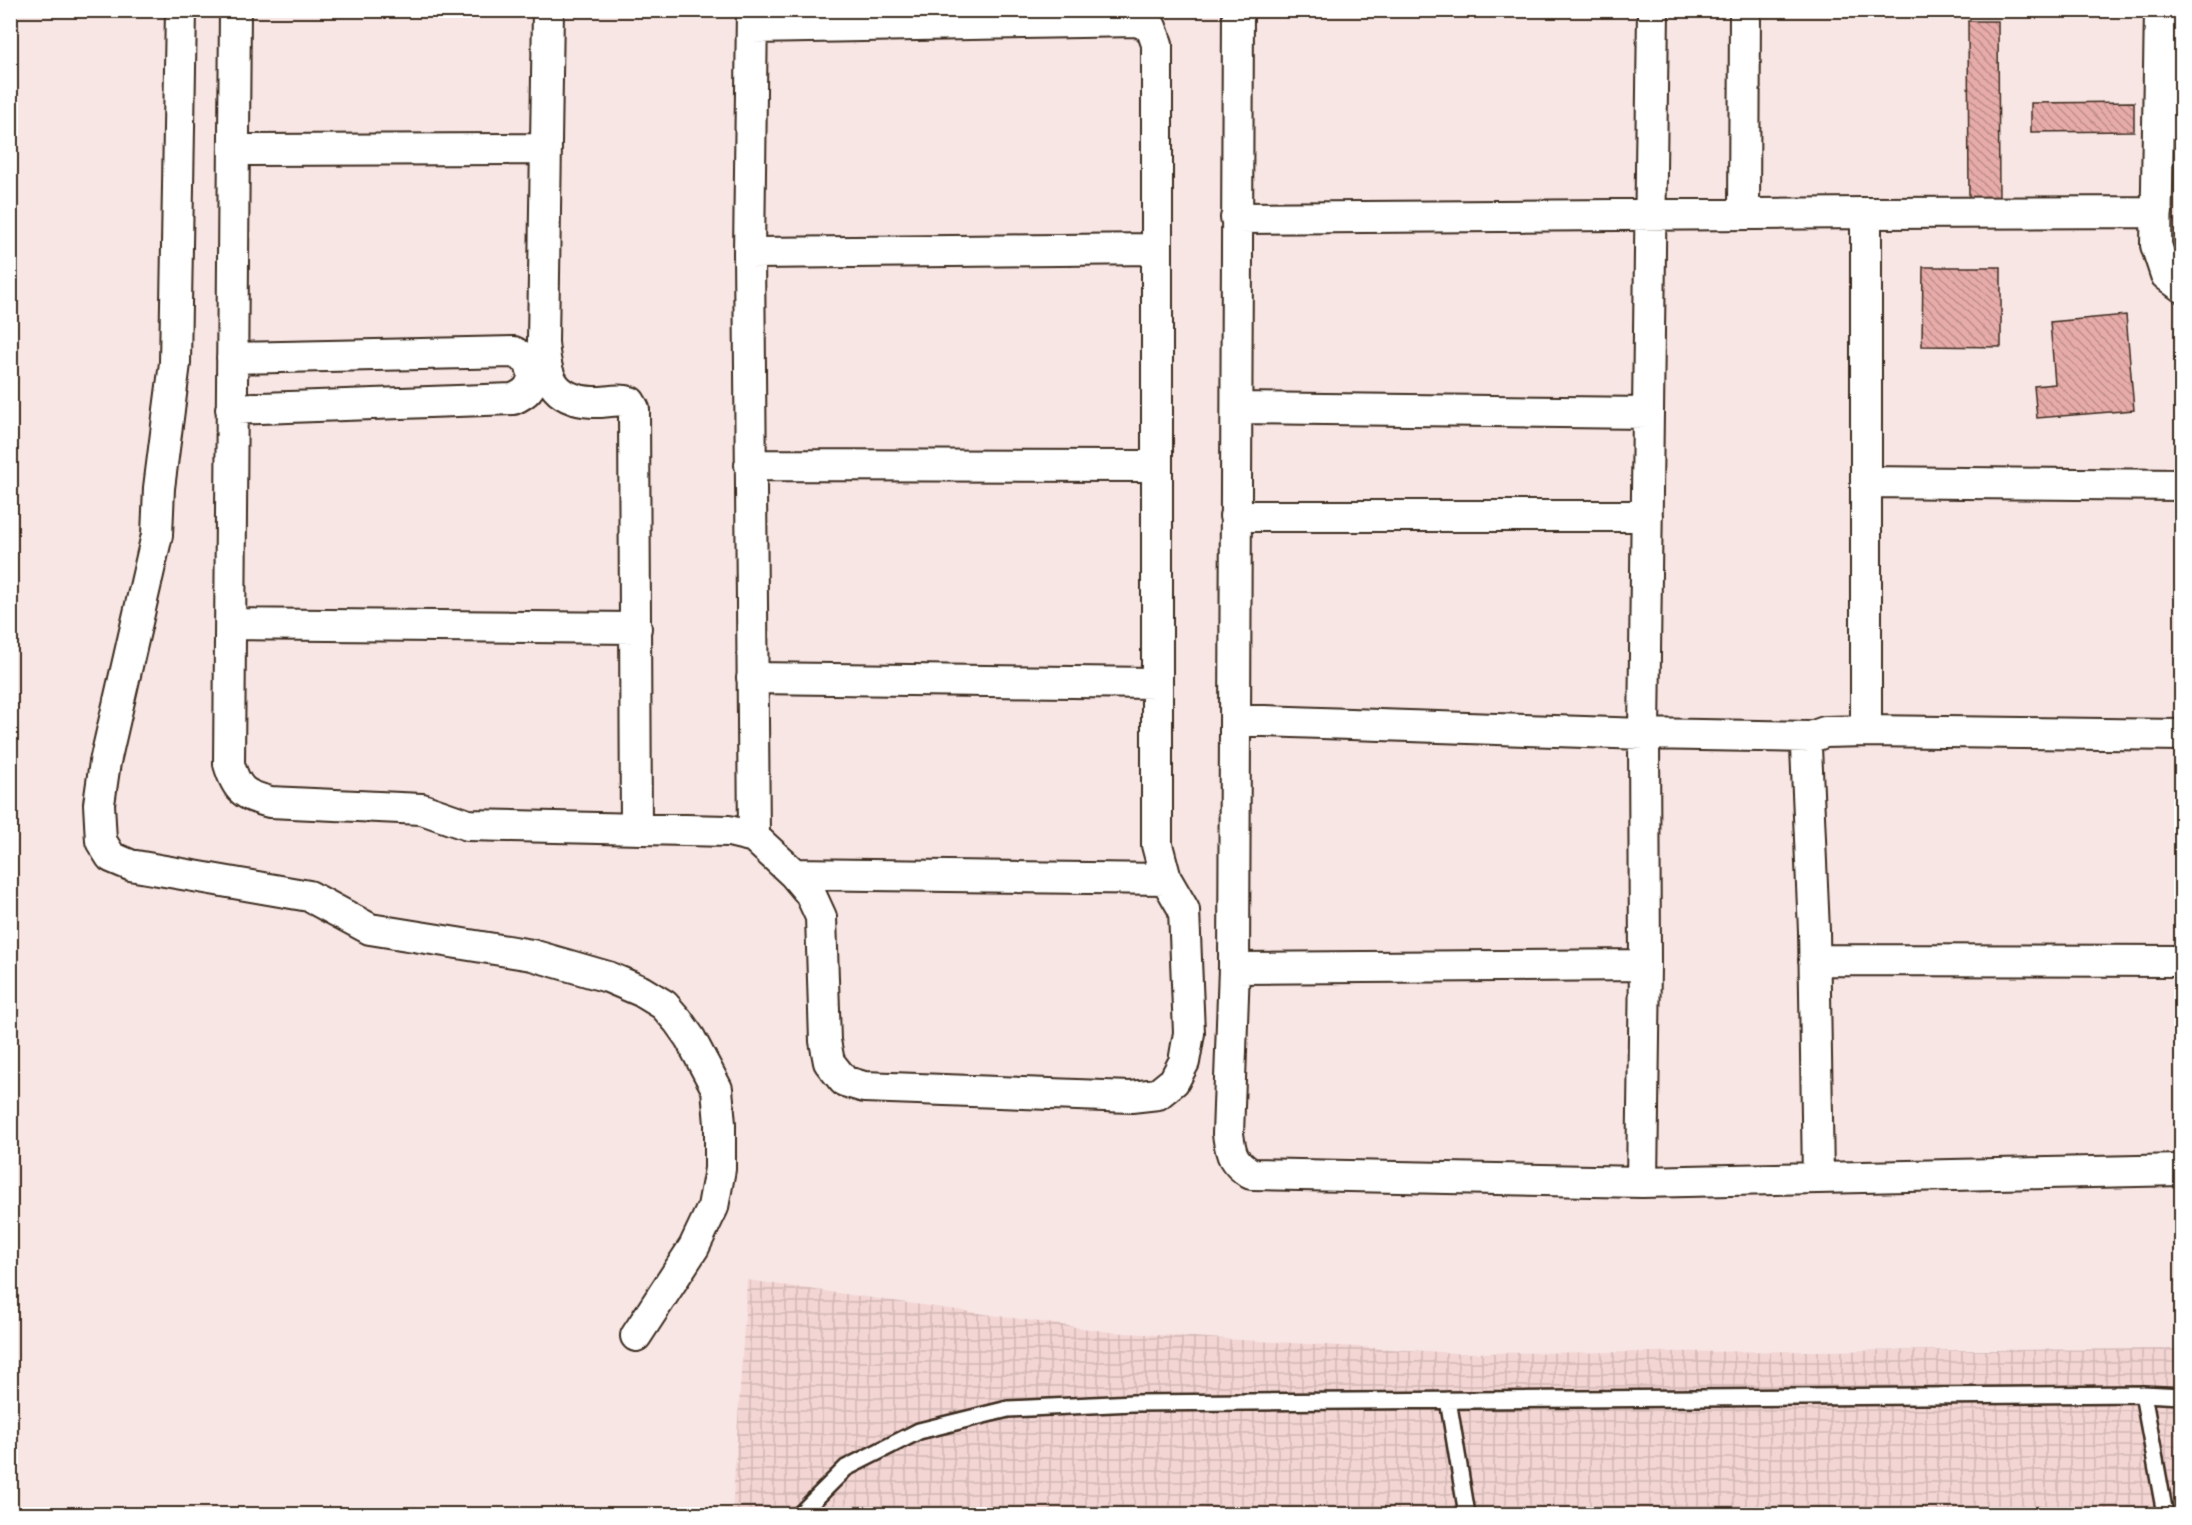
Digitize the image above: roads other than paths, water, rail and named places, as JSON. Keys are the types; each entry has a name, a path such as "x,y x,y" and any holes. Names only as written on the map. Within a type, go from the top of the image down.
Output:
{"street":[{"path":"181,10 175,363 159,488 157,535 105,762 99,804 101,841 111,857 130,865 309,896 370,929 532,955 608,977 641,990 664,1005 690,1038 717,1089 720,1169 713,1207 694,1247 636,1336"},
{"path":"235,10 229,764 234,782 246,795 270,802 422,809 468,825 729,831 754,837 794,874 810,893 821,917 825,1041 829,1062 844,1081 864,1087 1131,1097 1158,1094 1174,1082 1184,1062 1190,1033 1184,910 1166,879 1157,845 1157,44 1151,27 1137,21 980,17 752,19 749,253 754,837"},
{"path":"231,409 513,399 524,394 531,387 541,373 543,342 548,10"},
{"path":"1238,10 1234,968 1228,1134 1230,1150 1237,1164 1251,1174 1642,1182 2181,1170"},
{"path":"1642,1182 1645,965 1644,734 1653,10"},
{"path":"1744,213 1745,10"},
{"path":"2160,10 2156,245 2166,275 2181,287"},
{"path":"234,150 546,149"},
{"path":"1236,218 1650,216 1744,213 2157,213"},
{"path":"1866,213 1866,731"},
{"path":"749,253 1157,249"},
{"path":"232,358 514,352 528,360 550,380 559,393 576,400 630,402 634,409 636,829"},
{"path":"1237,408 1648,413"},
{"path":"750,465 1156,466"},
{"path":"1866,482 2181,485"},
{"path":"1235,516 1647,516"},
{"path":"231,624 636,628"},
{"path":"752,678 1156,683"},
{"path":"1235,720 1644,734 1811,737 1824,732 1866,731 2181,735"},
{"path":"1811,737 1806,747 1814,960 1818,1178"},
{"path":"794,874 1166,879"},
{"path":"1814,960 2181,961"},
{"path":"1234,968 1645,965"}],"lane":[{"path":"800,1515 846,1468 919,1431 1008,1409 1133,1403 2143,1394 2181,1396"},
{"path":"2143,1394 2165,1515"},
{"path":"1448,1400 1467,1515"}]}
